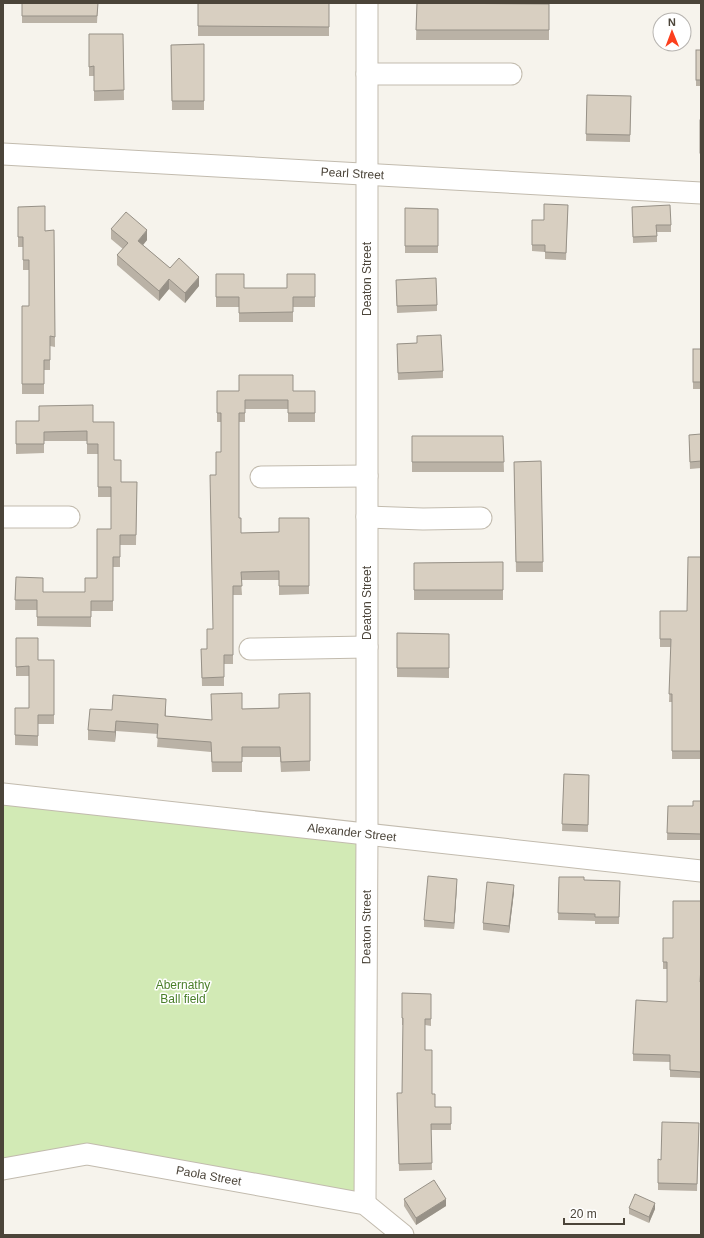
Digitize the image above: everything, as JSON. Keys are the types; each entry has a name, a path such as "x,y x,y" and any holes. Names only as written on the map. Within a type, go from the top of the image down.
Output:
{"street":[{"name":"Deaton Street","path":"365,1204 367,834 367,3"},
{"path":"367,74 511,74"},
{"name":"Pearl Street","path":"3,154 701,193"},
{"path":"261,477 367,476"},
{"path":"3,517 69,517"},
{"path":"367,517 423,519 481,518"},
{"path":"250,649 367,648"},
{"name":"Alexander Street","path":"3,794 701,871"},
{"name":"Paola Street","path":"3,1169 87,1154 365,1204 403,1235"}],"green space":[{"name":"Abernathy Ball field","path":"3,794 367,834 365,1204 87,1154 3,1169"}],"building":[{"path":"22,3 98,3 97,16 22,16"},
{"path":"198,3 329,3 329,27 198,26"},
{"path":"417,3 549,4 549,30 416,30"},
{"path":"89,34 123,34 124,90 94,91 94,66 89,67"},
{"path":"204,44 204,101 172,101 171,45"},
{"path":"696,50 701,50 701,80 696,80"},
{"path":"587,95 631,96 630,135 586,134"},
{"path":"701,120 701,153 700,153"},
{"path":"544,204 568,205 566,253 545,252 545,245 532,245 532,220 544,220"},
{"path":"670,205 671,225 656,225 657,236 633,237 632,207"},
{"path":"45,206 45,231 54,230 55,337 50,336 50,360 44,360 44,384 22,384 22,306 29,306 29,260 23,260 23,237 18,237 18,207"},
{"path":"405,208 438,209 438,246 405,246"},
{"path":"126,212 147,230 138,241 170,268 179,258 199,277 185,293 169,279 159,291 117,255 128,243 111,229"},
{"path":"216,274 244,274 244,288 287,288 287,274 315,274 315,297 293,297 293,312 239,313 239,297 216,297"},
{"path":"436,278 437,305 397,306 396,280"},
{"path":"441,335 443,371 398,373 397,344 417,343 417,336"},
{"path":"693,349 701,349 701,382 693,382"},
{"path":"239,375 293,375 293,391 315,391 315,413 288,413 288,400 245,400 245,413 239,413 239,518 241,518 241,533 279,532 279,518 309,518 309,586 279,586 279,571 241,572 242,586 233,586 233,655 224,655 224,677 202,678 201,649 207,649 207,629 213,629 210,475 216,475 216,452 221,452 221,413 217,413 217,391 239,391"},
{"path":"93,405 93,422 114,422 114,460 121,460 121,482 137,482 136,535 120,535 120,557 113,557 113,601 91,601 91,617 37,617 37,600 15,600 16,577 43,578 43,592 85,592 85,578 97,578 97,529 111,529 111,487 98,487 98,444 87,444 87,431 44,432 44,444 16,444 16,421 39,421 39,406"},
{"path":"701,434 701,461 690,462 689,435"},
{"path":"412,436 503,436 504,462 412,462"},
{"path":"541,461 543,562 516,562 514,462"},
{"path":"688,557 701,557 701,751 672,751 672,694 669,694 671,639 660,639 660,611 687,611"},
{"path":"503,562 503,590 414,590 414,563"},
{"path":"397,633 449,634 449,668 397,668"},
{"path":"16,638 38,638 38,660 54,660 54,715 38,715 38,736 15,735 15,708 29,708 29,666 16,667"},
{"path":"242,693 242,709 279,708 279,694 310,693 310,761 281,762 280,747 242,747 242,762 212,762 211,742 157,738 158,724 116,721 115,732 88,730 90,709 112,710 113,695 166,699 165,716 212,720 211,694"},
{"path":"564,774 589,775 588,825 562,824"},
{"path":"693,801 701,801 701,834 667,833 668,806 693,806"},
{"path":"428,876 457,879 454,923 424,920"},
{"path":"559,877 584,877 584,880 620,881 619,917 595,917 595,914 558,913"},
{"path":"487,882 514,885 509,926 483,923"},
{"path":"673,901 701,901 701,1072 670,1070 670,1055 633,1054 636,1000 667,1002 667,962 663,962 663,938 673,938"},
{"path":"402,993 431,994 431,1019 425,1019 425,1050 432,1050 432,1094 435,1094 435,1107 451,1107 451,1124 431,1124 432,1163 399,1164 397,1093 402,1093"},
{"path":"662,1122 699,1123 697,1184 658,1183 658,1159 661,1160"},
{"path":"434,1180 446,1199 416,1218 404,1199"},
{"path":"635,1194 655,1203 649,1217 629,1208"}]}
